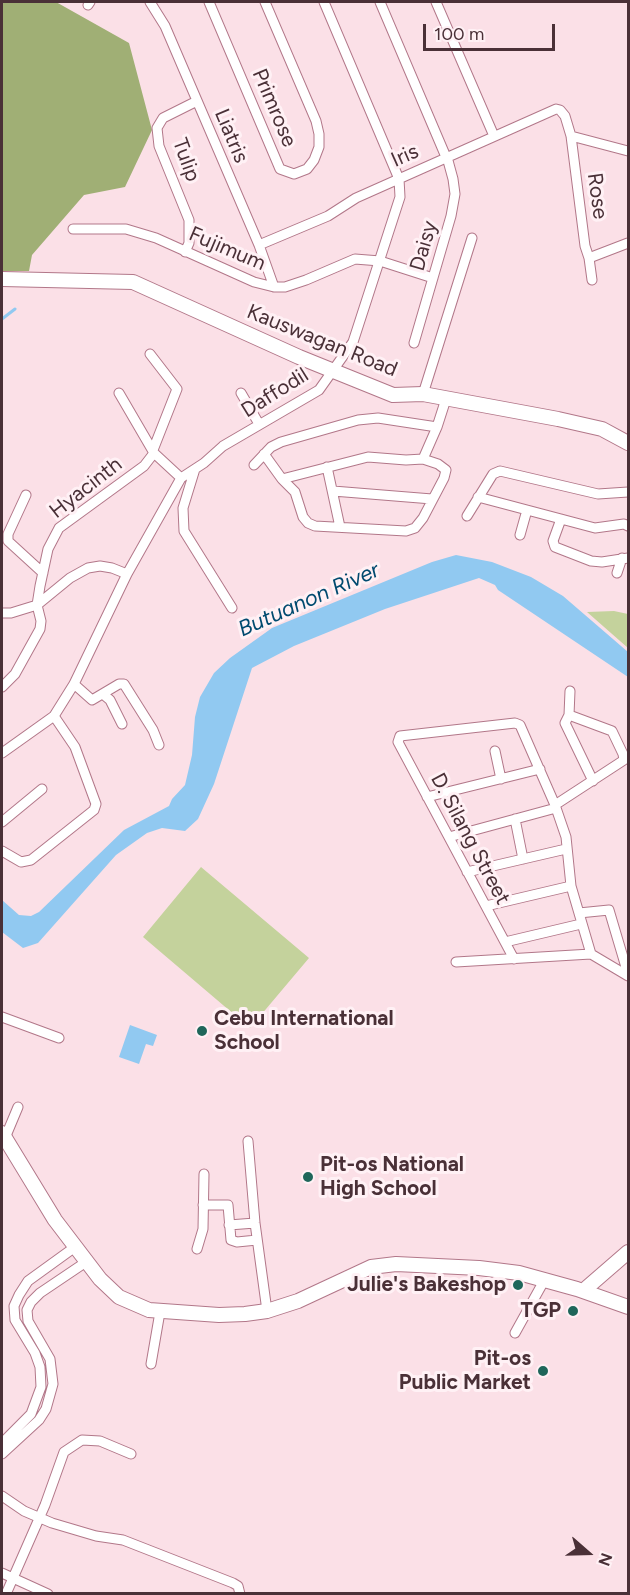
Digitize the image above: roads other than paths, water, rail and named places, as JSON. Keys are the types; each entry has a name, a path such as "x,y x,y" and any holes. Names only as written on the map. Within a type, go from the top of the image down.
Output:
{"main road":[{"name":"Kauswagan Road","path":"2,279 133,282 333,372 393,395 423,394 602,429 628,443"},
{"path":"3,1135 36,1191 86,1262 118,1297 139,1307 160,1312 219,1315 267,1311 298,1300 371,1267 396,1264 479,1268 519,1273 545,1279 628,1307"},
{"path":"583,1291 628,1252"}],"street":[{"name":"Liatris","path":"150,2 165,26 259,245 274,287"},
{"name":"Primrose","path":"209,2 280,169 294,174 307,169 314,160 319,147 319,134 316,121 266,2"},
{"name":"Daffodil","path":"2,753 54,716 74,684 127,574 181,478 223,446 320,390 353,342 400,197 399,178 324,2"},
{"name":"Daisy","path":"380,2 447,157 455,194 451,216 414,343"},
{"path":"436,2 494,136"},
{"name":"Tulip","path":"185,252 191,231 189,220 159,146 157,128 163,118 197,101"},
{"name":"Iris","path":"259,245 328,216 356,198 555,109 560,110 565,116"},
{"name":"Rose","path":"565,116 571,136 585,246 590,258 592,280"},
{"path":"571,136 628,151"},
{"name":"Fujimum","path":"73,229 126,229 156,238 254,282 274,287 285,287 306,280 355,259 380,261 433,278"},
{"path":"423,394 472,238"},
{"path":"590,258 628,243"},
{"name":"Hyacinth","path":"2,687 15,674 40,630 41,621 37,605 48,549 58,528 144,466 154,452 177,389 150,354"},
{"path":"119,393 154,452 181,478"},
{"path":"241,393 259,424"},
{"path":"423,459 446,399"},
{"path":"254,465 271,447 281,442 358,420 378,418 437,427"},
{"path":"264,454 282,479 295,492 303,517 315,526 406,531 415,528 423,518 446,470 438,464 423,459 368,457 282,479"},
{"path":"327,467 340,527"},
{"path":"195,469 183,508 184,531 231,609"},
{"path":"467,516 493,474 500,471 598,494 628,492"},
{"path":"333,491 432,499"},
{"path":"26,495 8,534 8,541 43,573"},
{"path":"478,497 596,528 628,526"},
{"path":"520,535 527,510"},
{"path":"561,519 554,542 555,546 591,561 602,562 625,558"},
{"path":"617,573 625,558"},
{"path":"2,613 11,613 37,605 70,578 88,568 100,566 127,574"},
{"path":"74,684 92,700 119,684 124,684 153,730 159,745"},
{"path":"570,691 569,715 565,723 593,781"},
{"path":"104,694 110,700 122,724"},
{"path":"449,837 556,807 624,760 612,731 569,715"},
{"path":"2,851 21,862 31,860 94,810 96,804 75,747 54,716"},
{"name":"D. Silang Street","path":"514,959 398,742 400,736 519,724 540,769"},
{"path":"495,751 501,779"},
{"path":"427,797 540,769 566,837 571,886 591,954"},
{"path":"2,822 42,789"},
{"path":"515,819 523,859"},
{"path":"467,872 566,849"},
{"path":"486,906 571,886"},
{"path":"579,913 609,910 628,975"},
{"path":"505,942 581,924"},
{"path":"456,962 591,954 628,975"},
{"path":"2,1017 59,1038"},
{"path":"3,1135 18,1107"},
{"path":"248,1141 255,1223 267,1311"},
{"path":"197,1249 203,1228 204,1174"},
{"path":"203,1205 228,1205 231,1240 237,1242 257,1240"},
{"path":"230,1225 255,1223"},
{"path":"2,1443 26,1427 36,1404 42,1377 35,1353 15,1320 14,1306 28,1281 75,1247"},
{"path":"2,1454 46,1409 53,1384 52,1367 47,1351 28,1321 27,1310 40,1293 86,1262"},
{"path":"514,1333 545,1279"},
{"path":"28,1281 40,1293"},
{"path":"151,1364 160,1312"},
{"path":"6,1593 45,1505 64,1452 82,1440 100,1441 131,1454"},
{"path":"2,1496 24,1511 39,1517 96,1536 123,1540 233,1583 238,1586 240,1593"},
{"path":"2,1573 48,1593"}],"water":[{"path":"456,555 492,562 531,577 563,596 628,652 628,677 498,590 495,585 479,578 385,609 294,646 252,668 214,784 198,819 185,831 162,828 147,833 116,855 38,943 23,948 2,932 2,900 19,915 31,916 39,912 124,830 169,806 172,799 185,785 192,755 195,717 200,697 214,673 230,658 272,628 432,562"},
{"path":"130,1025 157,1035 153,1046 146,1044 139,1064 119,1057"}],"waterway":[{"path":"2,319 15,309"}],"place":[{"name":"Cebu International School","path":"202,1031"},
{"name":"Pit-os National High School","path":"308,1177"},
{"name":"Julie's Bakeshop","path":"518,1285"},
{"name":"TGP","path":"573,1311"},
{"name":"Pit-os Public Market","path":"543,1371"}],"water label":[{"name":"Butuanon River","path":"309,600"}]}
